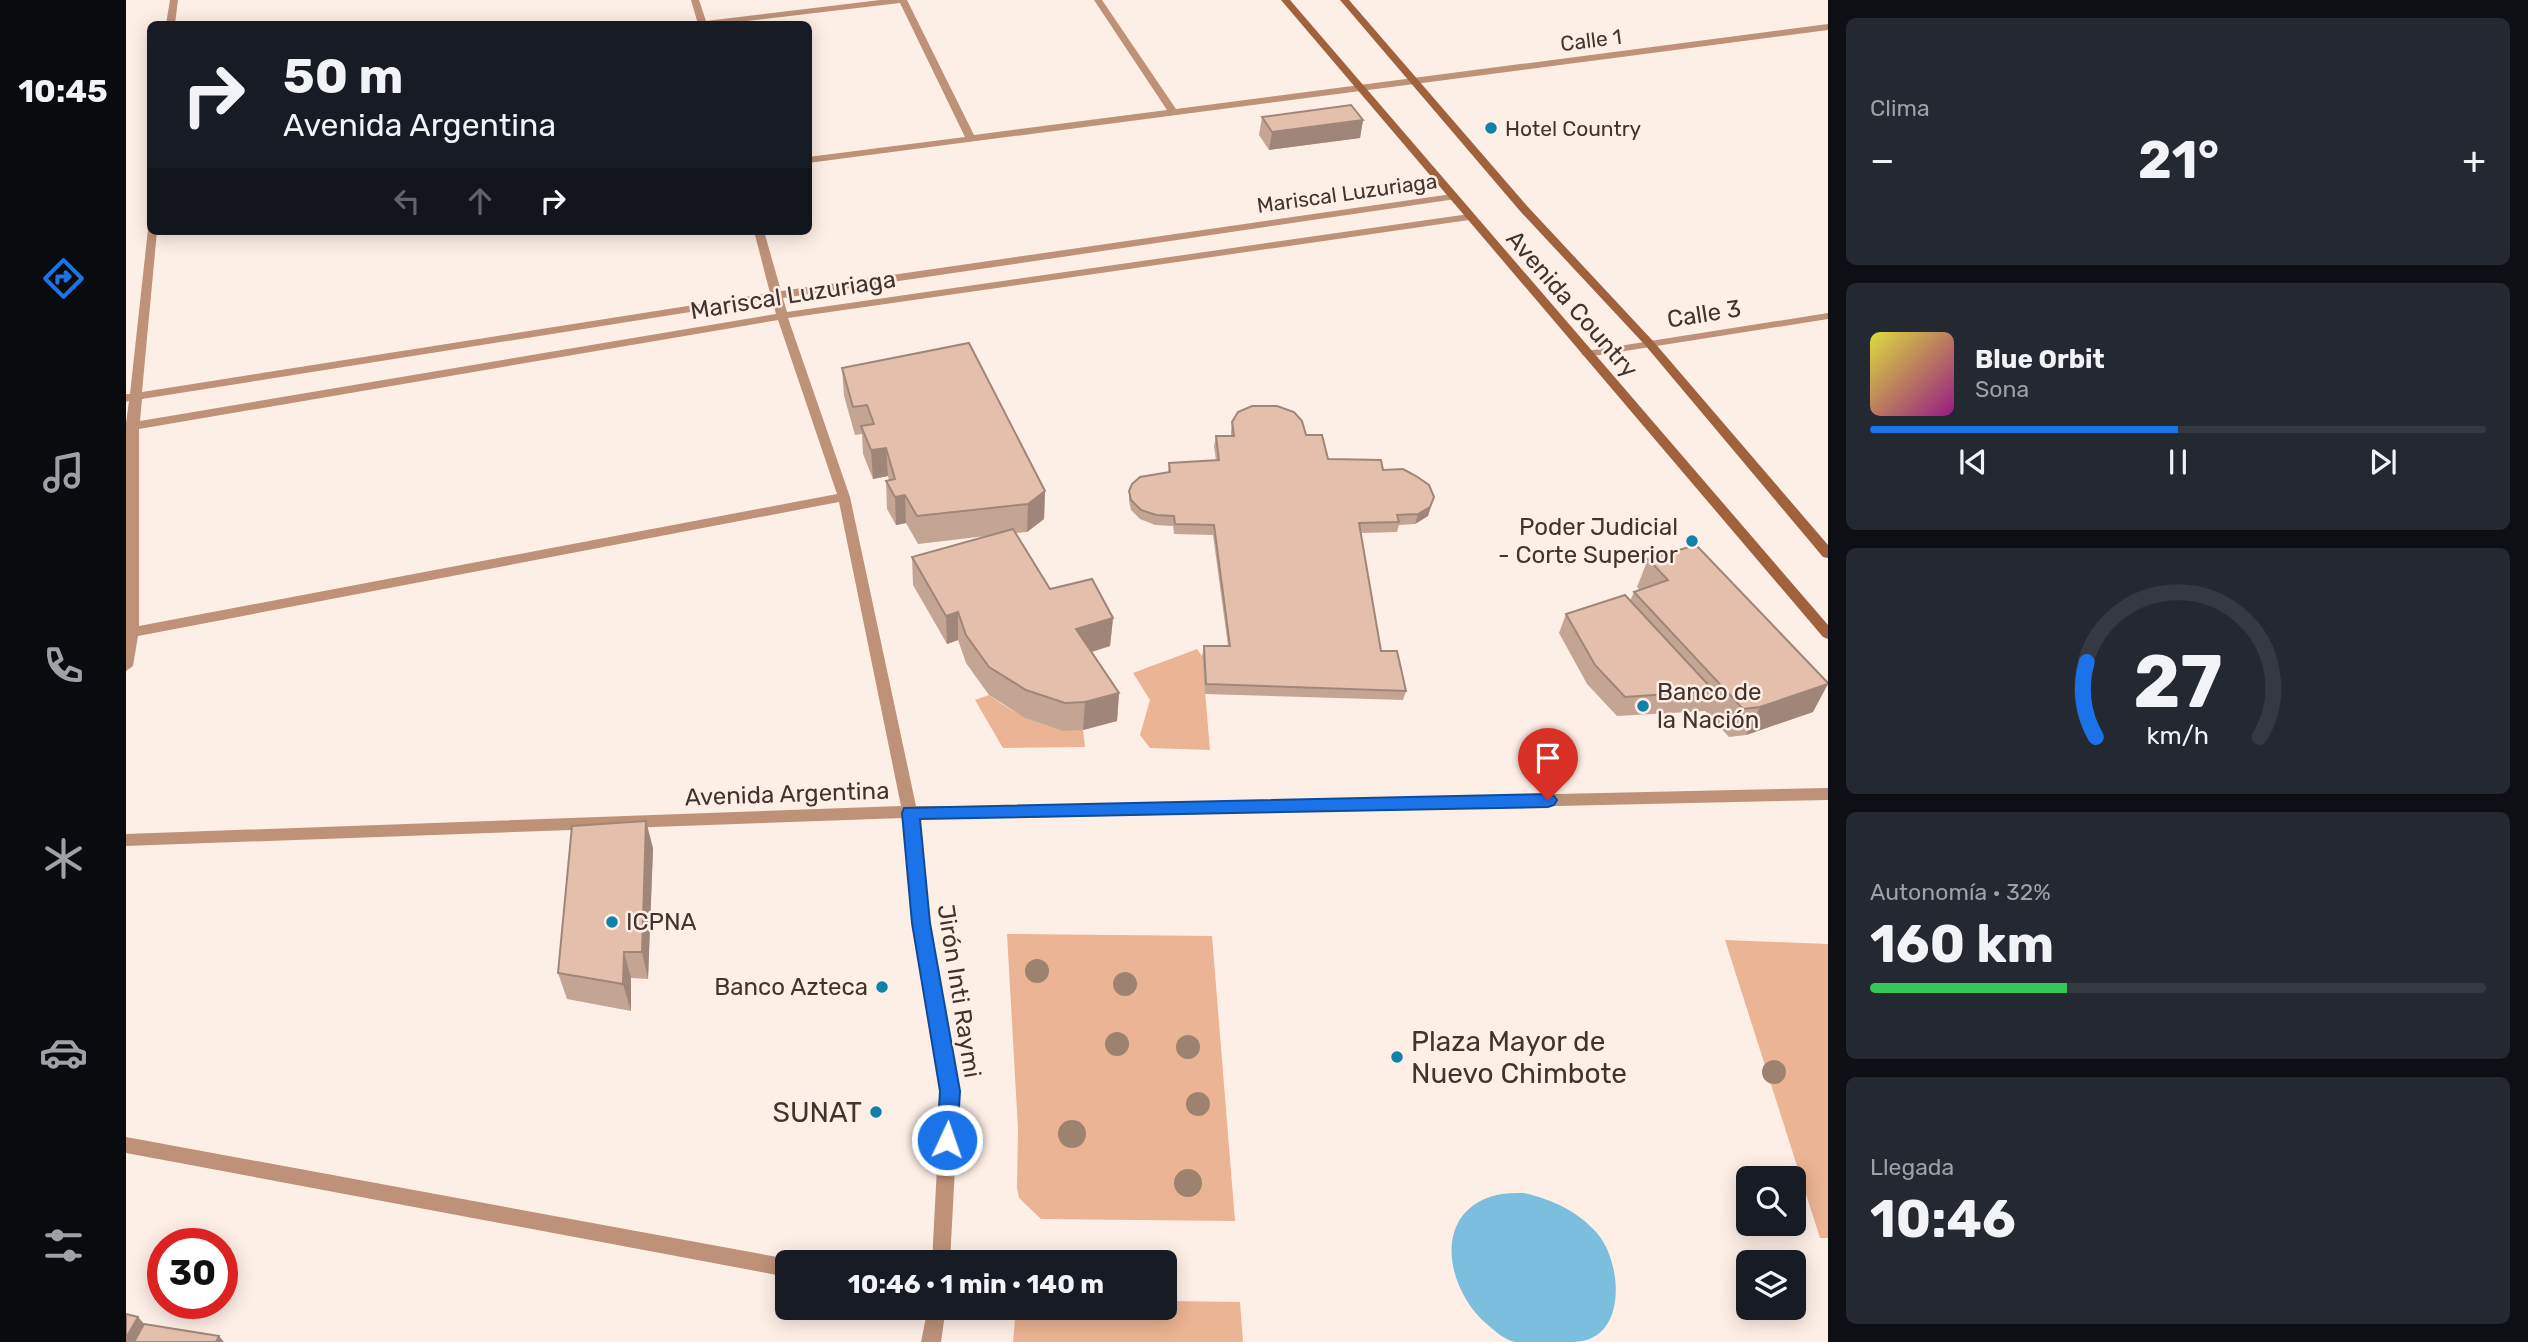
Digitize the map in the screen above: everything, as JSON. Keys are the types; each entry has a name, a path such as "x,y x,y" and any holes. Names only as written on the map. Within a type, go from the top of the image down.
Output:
{"main road":[{"name":"Avenida Country","path":"1285,0 1828,634"},
{"name":"Avenida Country","path":"1344,0 1524,209 1649,344 1825,547"}],"street":[{"path":"171,21 174,0"},
{"path":"695,0 701,21"},
{"path":"727,21 902,0 970,137"},
{"path":"1098,0 1173,112"},
{"name":"Calle 1","path":"812,159 1828,27"},
{"name":"Mariscal Luzuriaga","path":"131,398 777,295 1452,197"},
{"name":"Mariscal Luzuriaga","path":"130,427 782,316 1469,217"},
{"path":"126,666 132,632 131,398 151,235"},
{"name":"Jirón Inti Raymi","path":"760,235 782,316 844,496 910,813 921,923 950,1091 942,1250"},
{"name":"Calle 3","path":"1587,354 1828,316"},
{"path":"132,632 844,496"},
{"name":"Avenida Argentina","path":"126,840 910,813 1020,813 1828,794"},
{"path":"126,1145 775,1266"},
{"path":"932,1342 935,1320"}],"shaded area":[{"path":"1197,649 1202,656 1210,750 1150,748 1140,735 1150,700 1133,673"},
{"path":"989,695 1010,709 1045,725 1083,730 1085,747 1003,748 975,700"},
{"path":"1007,934 1212,936 1235,1221 1041,1219 1019,1198 1018,1129"},
{"path":"1725,940 1828,944 1828,1238 1820,1238 1806,1194 1806,1166 1797,1166"},
{"path":"1177,1301 1240,1302 1243,1342 1013,1342 1015,1320 1177,1320"}],"water":[{"path":"1524,1193 1545,1199 1572,1212 1597,1233 1606,1246 1612,1263 1615,1299 1612,1315 1604,1329 1591,1339 1573,1342 1511,1341 1488,1325 1462,1293 1452,1253 1454,1234 1461,1217 1476,1204 1497,1195"}],"building":[{"path":"1351,105 1363,120 1272,132 1262,117"},
{"path":"969,343 1045,491 1028,504 917,516 905,495 895,497 886,481 895,479 886,448 871,450 861,426 874,424 867,405 853,407 842,368"},
{"path":"1252,406 1277,406 1294,412 1302,421 1306,435 1322,435 1328,459 1381,460 1383,470 1403,469 1429,485 1434,497 1430,507 1418,514 1397,515 1399,522 1359,523 1381,651 1397,651 1406,691 1206,684 1204,646 1230,646 1214,525 1175,524 1174,516 1156,515 1141,510 1131,500 1129,491 1140,477 1170,472 1169,463 1219,460 1216,436 1234,436 1232,422 1238,412"},
{"path":"1013,529 1050,589 1092,579 1113,618 1076,629 1119,693 1085,702 1065,703 1026,690 989,667 966,635 958,612 946,616 912,557"},
{"path":"1696,545 1828,684 1760,707 1743,709 1634,592 1668,580 1648,559"},
{"path":"1625,595 1714,691 1625,697 1595,665 1566,614"},
{"name":"ICPNA","path":"646,821 642,952 624,952 623,984 558,973 572,826"},
{"path":"126,1314 138,1317 126,1338"},
{"path":"144,1324 219,1336 216,1342 134,1342"}],"place":[{"name":"Hotel Country","path":"1491,128"},
{"name":"Poder Judicial - Corte Superior","path":"1692,541"},
{"name":"Banco de la Nación","path":"1643,706"},
{"name":"ICPNA","path":"612,922"},
{"name":"Banco Azteca","path":"882,987"},
{"name":"Plaza Mayor de Nuevo Chimbote","path":"1397,1057"},
{"name":"SUNAT","path":"876,1112"}],"route":[{"path":"947,1140 950,1091 921,923 910,813 1020,813 1548,800"}]}
